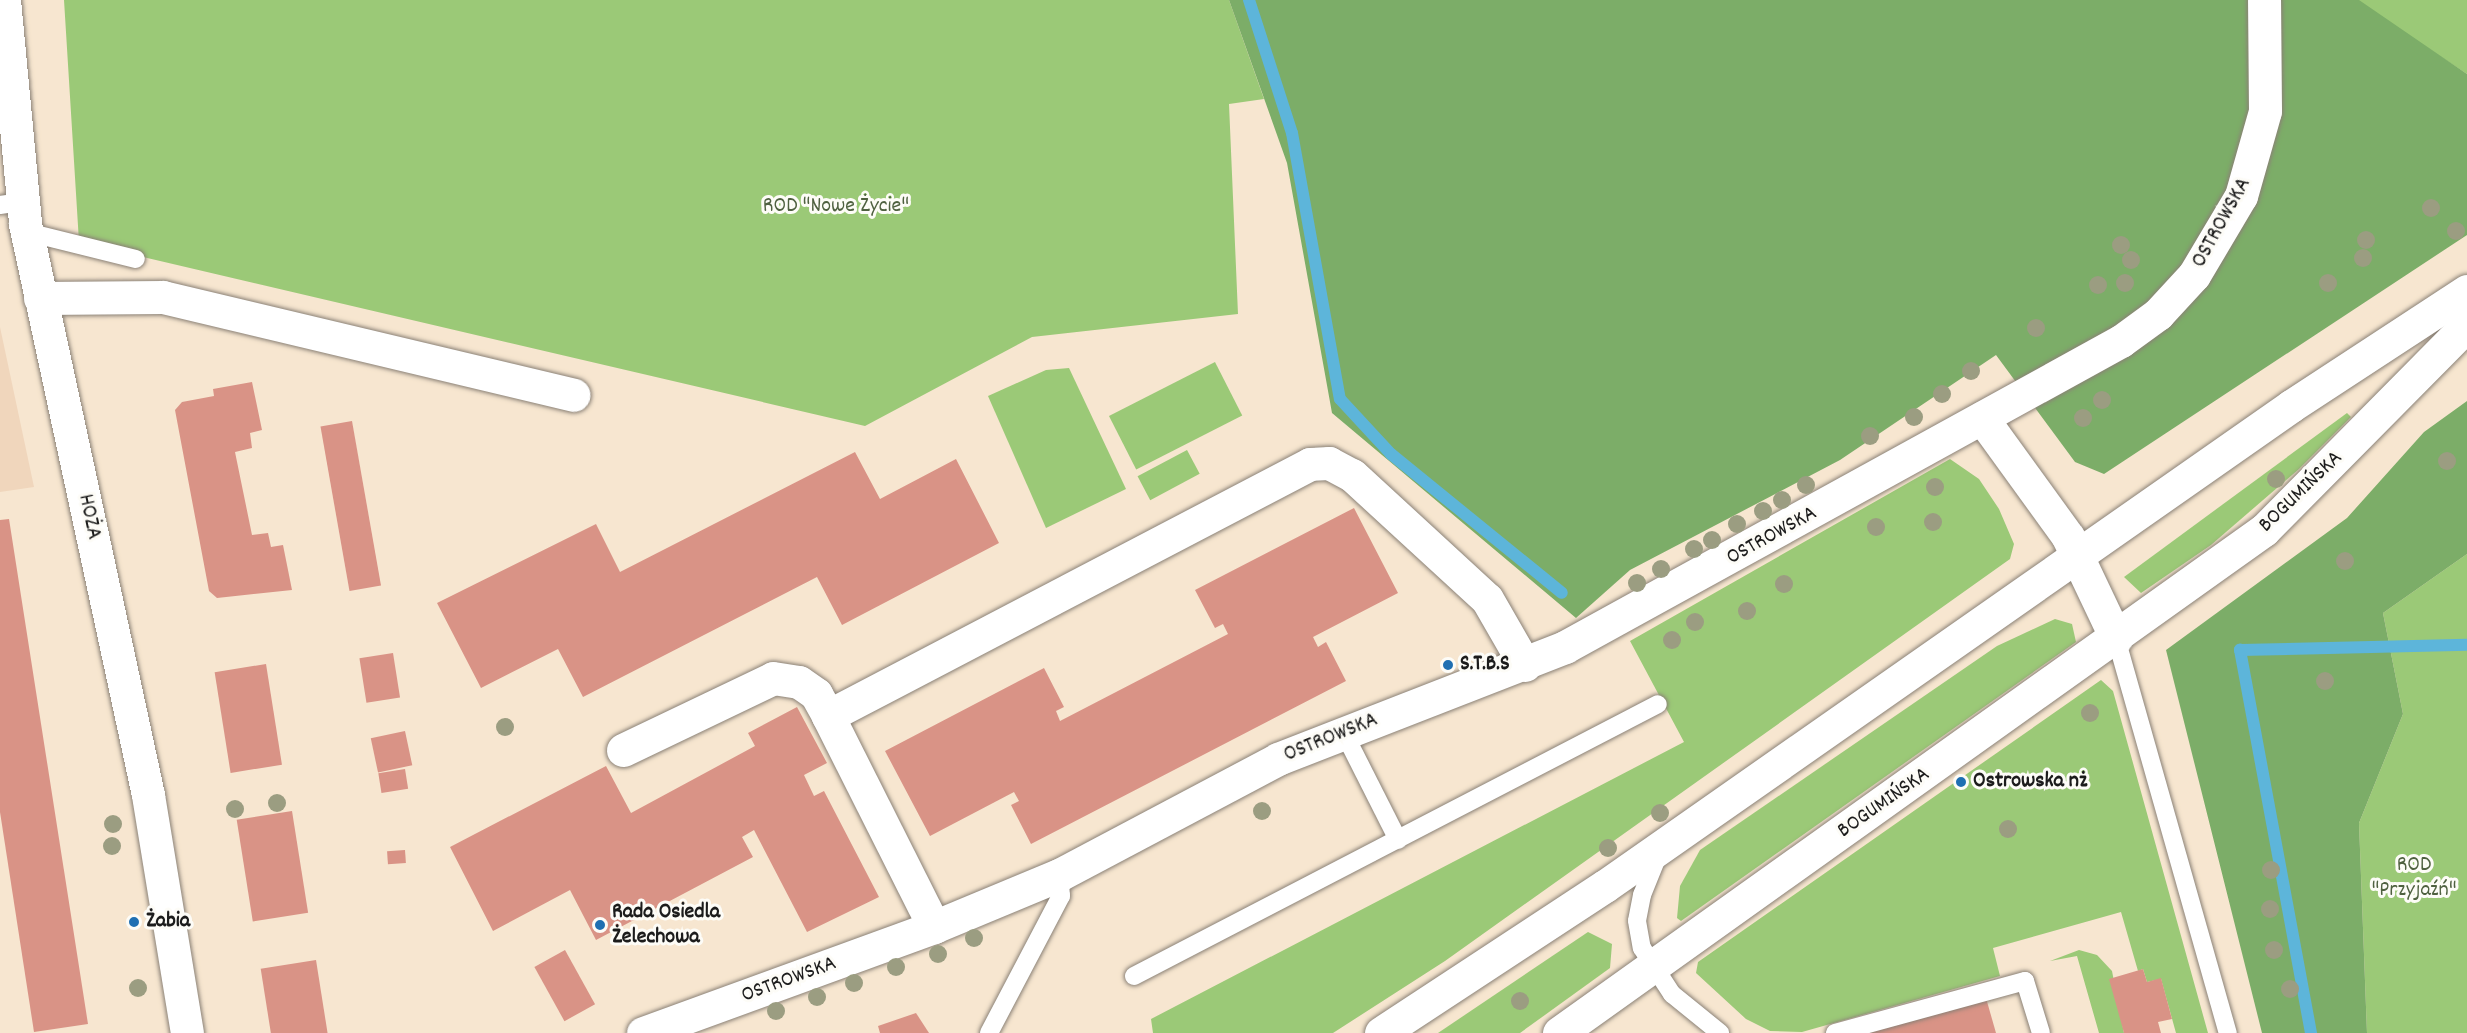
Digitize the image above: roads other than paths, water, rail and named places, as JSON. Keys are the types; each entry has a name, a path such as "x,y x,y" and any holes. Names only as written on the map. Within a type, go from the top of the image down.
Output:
{"street":[{"name":"HOŻA","path":"4,0 16,213 40,298 148,795 188,1033"},
{"name":"OSTROWSKA","path":"643,1033 934,927 1059,875 1220,786 1343,731 1525,665 1634,614 2143,326 2174,298 2214,246 2241,196 2261,134 2267,87 2264,0"},
{"path":"1381,1033 1662,847 2077,555 2467,291"},
{"path":"40,298 163,297 573,396"},
{"name":"BOGUMIŃSKA","path":"1559,1033 2116,638 2292,506 2377,412 2467,325"},
{"path":"1982,418 2077,555 2116,638"},
{"path":"828,716 1311,464 1329,464 1352,475 1487,599 1525,665"},
{"path":"623,750 773,678 799,682 816,694 934,927"}],"lane":[{"path":"16,213 136,259"},
{"path":"2116,638 2228,1033"},
{"path":"1134,976 1658,704"},
{"path":"1343,731 1398,840"},
{"path":"1662,847 1642,895 1637,921 1651,968 1682,1004 1720,1033"},
{"path":"989,1033 1061,896 1059,875"},
{"path":"1835,1033 2025,981 2041,1033"}],"waterway":[{"path":"1249,0 1292,133 1340,399 1391,454 1562,593"},
{"path":"2311,1033 2240,650 2467,645"}],"place":[{"name":"S.T.B.S","path":"1448,665"},
{"name":"Ostrowska nż","path":"1961,782"},
{"name":"Żabia","path":"134,922"},
{"name":"Rada Osiedla Żelechowa","path":"600,925"}],"park label":[{"name":"ROD \"Nowe Życie\"","path":"836,207"},
{"name":"ROD \"Przyjaźń\"","path":"2414,878"}]}
